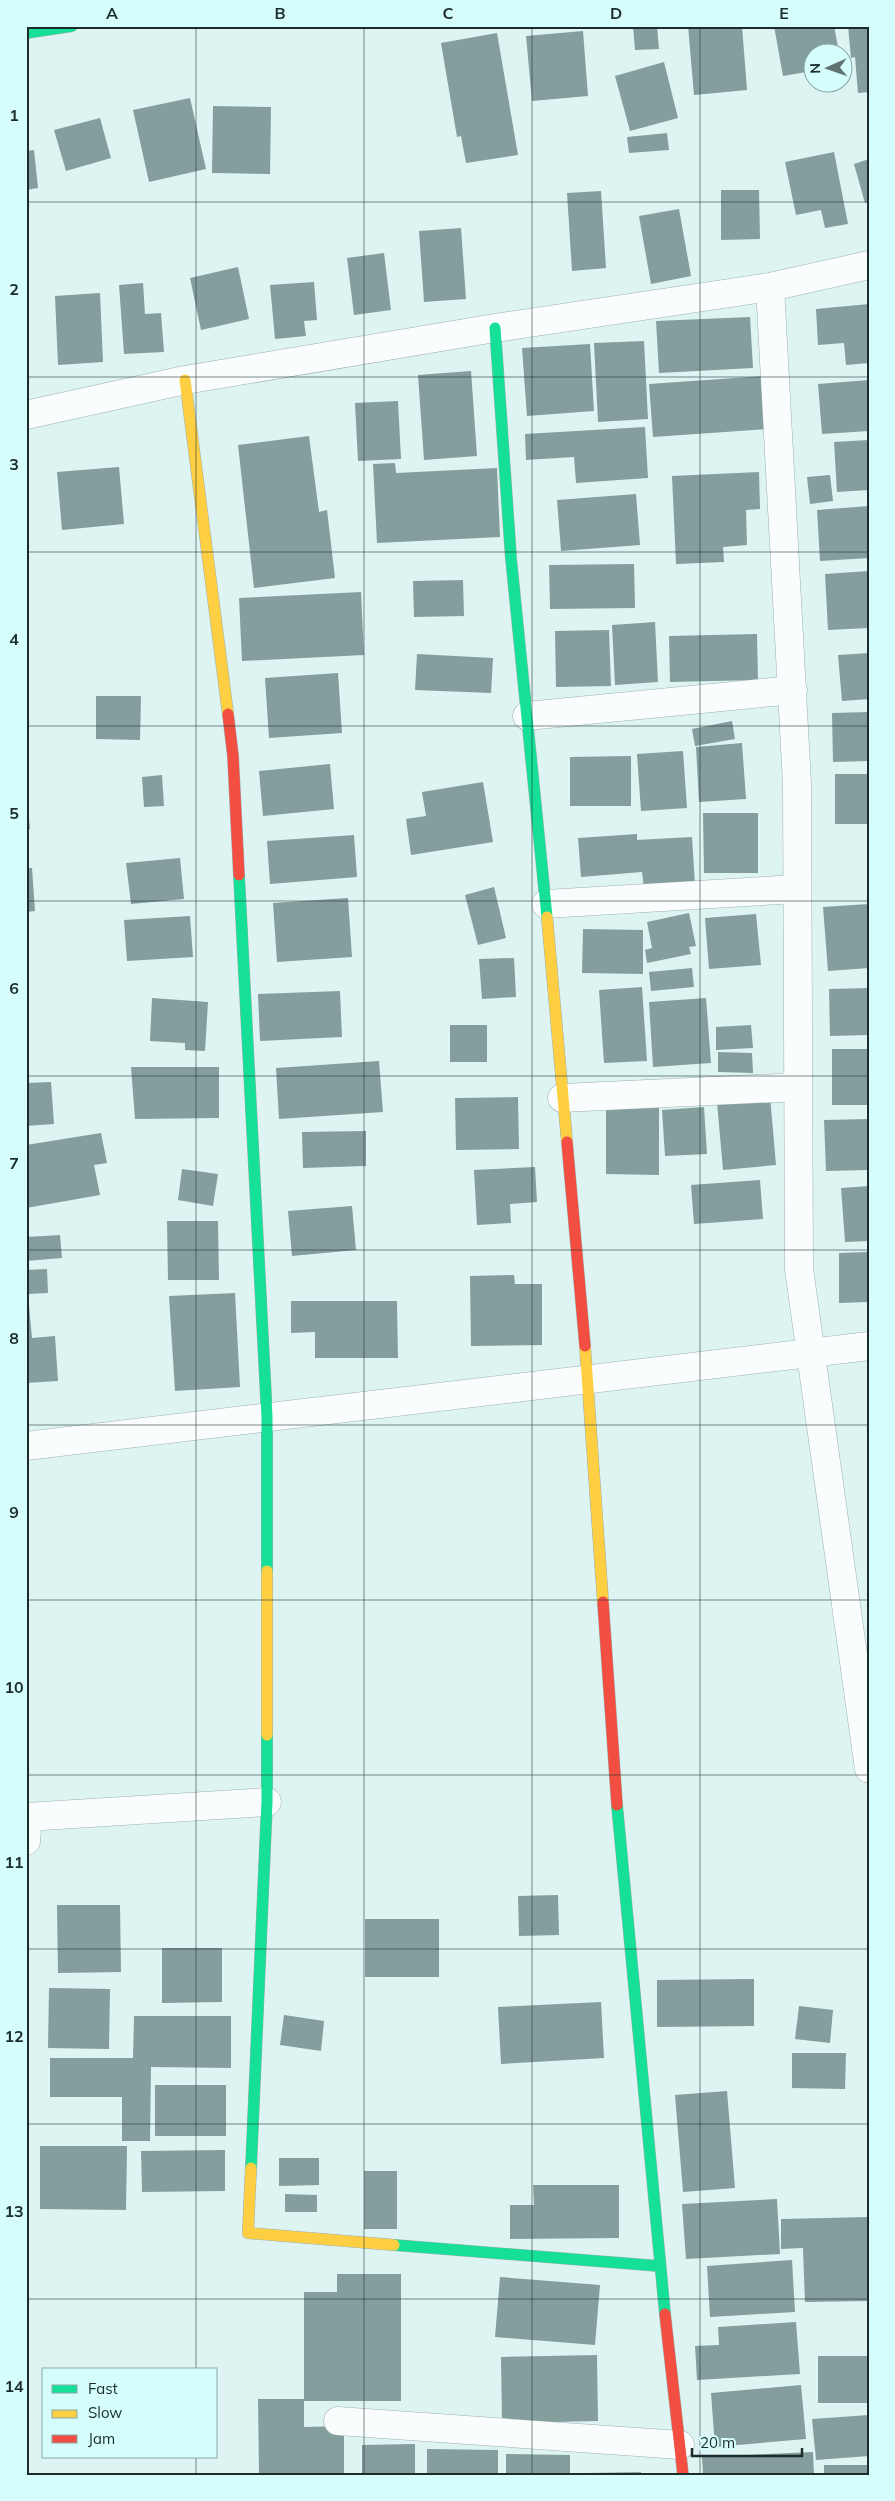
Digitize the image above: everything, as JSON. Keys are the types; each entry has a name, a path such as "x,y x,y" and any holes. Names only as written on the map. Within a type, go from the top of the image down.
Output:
{"street":[{"path":"26,33 72,26"},
{"path":"26,415 185,380 495,328 770,287 869,265"},
{"path":"770,287 793,690 797,889 799,1269 869,1769"},
{"path":"495,328 511,558 546,904 588,1379 616,1794 659,2266 683,2475"},
{"path":"185,380 233,756 267,1417 267,1802 248,2233 659,2266"},
{"path":"527,716 793,690"},
{"path":"546,904 797,889"},
{"path":"562,1098 798,1087"},
{"path":"26,1446 869,1346"},
{"path":"27,1825 267,1802"},
{"path":"338,2421 680,2445"}],"building":[{"path":"633,26 657,26 659,49 635,50"},
{"path":"688,26 742,26 747,90 694,95"},
{"path":"774,26 834,26 837,42 802,42 802,73 783,76"},
{"path":"848,26 869,26 869,92 858,93 855,57 852,58 852,42 850,42"},
{"path":"583,31 588,96 532,101 526,36"},
{"path":"497,33 518,155 466,163 461,136 457,137 441,43"},
{"path":"664,62 678,118 630,131 615,76"},
{"path":"190,98 206,169 149,182 133,110"},
{"path":"213,106 271,107 270,174 212,173"},
{"path":"100,118 111,158 66,171 54,130"},
{"path":"667,133 669,150 629,153 627,137"},
{"path":"34,150 38,188 26,190 26,151"},
{"path":"834,152 848,224 825,228 821,210 796,215 785,162"},
{"path":"869,159 869,202 865,203 854,164"},
{"path":"721,190 759,190 760,239 721,240"},
{"path":"601,191 606,268 572,271 567,193"},
{"path":"679,209 691,276 651,284 639,216"},
{"path":"461,228 466,299 424,302 419,231"},
{"path":"384,253 391,310 354,315 347,258"},
{"path":"238,267 249,319 201,330 190,278"},
{"path":"314,282 317,320 304,321 306,336 275,339 270,285"},
{"path":"143,283 145,314 161,313 164,352 124,354 119,285"},
{"path":"100,293 103,362 58,365 55,296"},
{"path":"869,304 869,363 846,365 844,343 818,345 816,309"},
{"path":"750,317 753,368 659,373 656,321"},
{"path":"644,341 648,419 598,422 594,343"},
{"path":"590,344 594,411 527,416 522,348"},
{"path":"471,371 477,456 424,460 418,375"},
{"path":"764,376 768,429 653,437 649,384"},
{"path":"869,380 869,431 822,434 818,384"},
{"path":"398,401 401,459 358,461 355,403"},
{"path":"645,427 648,478 576,483 574,457 526,460 525,434"},
{"path":"309,436 319,512 327,510 335,578 254,588 238,445"},
{"path":"869,440 869,490 837,492 834,442"},
{"path":"395,463 396,473 497,468 500,537 377,543 373,464"},
{"path":"119,467 124,524 62,530 57,472"},
{"path":"759,472 760,509 746,510 747,545 723,547 724,562 676,564 672,476"},
{"path":"830,475 833,501 810,504 807,477"},
{"path":"636,494 640,545 561,551 557,500"},
{"path":"869,506 869,558 820,561 817,510"},
{"path":"634,564 635,608 550,609 549,565"},
{"path":"869,571 869,628 828,630 825,574"},
{"path":"463,580 464,616 414,617 413,581"},
{"path":"361,592 364,655 242,661 239,598"},
{"path":"655,622 658,682 615,685 612,625"},
{"path":"609,630 611,686 556,687 555,631"},
{"path":"757,634 758,680 670,682 669,636"},
{"path":"869,653 869,699 842,701 838,655"},
{"path":"417,654 493,658 491,693 415,690"},
{"path":"338,673 342,733 269,738 265,678"},
{"path":"96,696 141,696 140,740 96,739"},
{"path":"869,712 869,761 833,762 832,713"},
{"path":"732,721 735,739 695,746 692,729"},
{"path":"742,743 746,799 699,802 696,747"},
{"path":"683,751 687,808 641,811 637,754"},
{"path":"631,756 631,806 570,806 570,757"},
{"path":"330,764 334,809 263,816 259,771"},
{"path":"835,774 869,774 869,824 835,824"},
{"path":"162,775 164,806 144,807 142,777"},
{"path":"483,782 493,842 411,855 406,819 426,816 422,792"},
{"path":"26,790 30,829 26,829"},
{"path":"703,813 758,813 758,873 704,873"},
{"path":"637,834 637,840 692,837 695,885 644,889 642,872 581,877 578,838"},
{"path":"354,835 357,877 270,884 267,841"},
{"path":"180,858 184,899 131,904 126,863"},
{"path":"26,868 32,868 35,911 26,912"},
{"path":"494,887 506,938 478,945 465,895"},
{"path":"348,898 352,957 277,962 273,903"},
{"path":"869,904 869,968 828,971 823,907"},
{"path":"689,913 696,946 689,947 691,954 647,963 645,950 652,948 647,922"},
{"path":"756,914 761,965 709,969 705,918"},
{"path":"190,916 193,957 127,961 124,920"},
{"path":"583,929 643,930 643,974 582,973"},
{"path":"514,958 516,997 482,999 479,959"},
{"path":"692,968 694,987 651,991 649,972"},
{"path":"642,987 647,1061 604,1063 599,990"},
{"path":"869,988 869,1035 830,1036 829,989"},
{"path":"340,991 342,1037 260,1041 258,994"},
{"path":"152,998 208,1002 205,1051 185,1050 185,1043 150,1041"},
{"path":"706,998 711,1063 653,1067 649,1002"},
{"path":"450,1025 487,1025 487,1062 450,1062"},
{"path":"751,1025 753,1048 716,1050 716,1027"},
{"path":"832,1049 869,1049 869,1105 832,1105"},
{"path":"718,1052 752,1053 753,1073 718,1072"},
{"path":"379,1061 383,1112 279,1119 276,1068"},
{"path":"131,1067 219,1067 219,1118 135,1119"},
{"path":"51,1082 54,1124 26,1126 26,1083"},
{"path":"770,1096 776,1165 723,1170 717,1102"},
{"path":"518,1097 519,1149 456,1150 455,1098"},
{"path":"606,1106 659,1107 659,1175 606,1174"},
{"path":"704,1107 707,1154 665,1156 662,1110"},
{"path":"869,1119 869,1170 826,1171 824,1120"},
{"path":"366,1131 366,1166 303,1168 302,1132"},
{"path":"101,1133 107,1163 94,1165 100,1195 26,1208 26,1145"},
{"path":"535,1167 537,1202 510,1204 511,1223 477,1225 474,1170"},
{"path":"182,1169 218,1174 213,1206 178,1200"},
{"path":"760,1180 763,1219 694,1224 691,1185"},
{"path":"869,1186 869,1241 845,1242 841,1188"},
{"path":"352,1206 356,1250 292,1256 288,1211"},
{"path":"167,1221 218,1221 219,1280 168,1280"},
{"path":"60,1235 62,1258 26,1261 26,1237"},
{"path":"869,1252 869,1302 839,1303 839,1253"},
{"path":"47,1269 48,1293 28,1294 32,1338 55,1336 58,1381 26,1383 26,1270"},
{"path":"514,1275 515,1284 542,1284 542,1345 471,1346 470,1276"},
{"path":"235,1293 240,1387 175,1391 169,1296"},
{"path":"291,1301 397,1301 398,1358 315,1358 315,1332 291,1333"},
{"path":"558,1895 559,1935 519,1936 518,1896"},
{"path":"57,1905 120,1905 121,1972 58,1973"},
{"path":"365,1919 439,1919 439,1977 365,1977"},
{"path":"162,1948 222,1948 222,2002 162,2003"},
{"path":"754,1979 754,2026 657,2027 657,1980"},
{"path":"49,1988 110,1989 109,2049 48,2048"},
{"path":"601,2002 604,2058 501,2064 498,2007"},
{"path":"799,2006 833,2010 830,2043 795,2039"},
{"path":"284,2015 324,2021 321,2051 280,2045"},
{"path":"134,2016 231,2016 231,2068 151,2067 150,2141 122,2141 122,2097 50,2097 50,2058 133,2058"},
{"path":"792,2053 846,2053 845,2089 792,2088"},
{"path":"155,2085 226,2085 226,2136 155,2136"},
{"path":"727,2091 735,2188 683,2192 675,2095"},
{"path":"40,2146 127,2146 126,2210 40,2209"},
{"path":"225,2150 225,2191 142,2192 141,2151"},
{"path":"279,2158 319,2158 319,2185 279,2186"},
{"path":"364,2171 397,2171 397,2229 364,2229"},
{"path":"533,2185 619,2185 619,2238 510,2239 510,2205 534,2205"},
{"path":"285,2194 317,2195 317,2212 285,2212"},
{"path":"777,2199 780,2254 686,2259 682,2204"},
{"path":"869,2217 869,2301 805,2302 803,2248 781,2249 781,2219"},
{"path":"792,2260 795,2312 710,2317 707,2266"},
{"path":"337,2274 401,2274 401,2401 304,2401 304,2427 344,2426 344,2475 259,2475 258,2399 304,2399 304,2292 337,2292"},
{"path":"500,2277 600,2285 595,2345 495,2337"},
{"path":"796,2322 800,2374 697,2380 695,2346 719,2345 718,2327"},
{"path":"597,2355 598,2421 502,2423 501,2357"},
{"path":"818,2356 869,2356 869,2403 818,2403"},
{"path":"801,2385 806,2439 715,2447 711,2393"},
{"path":"869,2415 869,2456 816,2460 812,2419"},
{"path":"415,2444 415,2475 362,2475 362,2445"},
{"path":"427,2449 498,2450 498,2475 427,2475"},
{"path":"813,2452 814,2475 703,2475 702,2457"},
{"path":"506,2454 570,2455 570,2475 506,2475"},
{"path":"824,2465 869,2465 869,2475 824,2475"},
{"path":"641,2472 641,2475 587,2475 587,2473"}],"traffic: fast":[{"path":"26,33 72,26"},
{"path":"495,328 511,558 547,917"},
{"path":"239,875 267,1417 267,1571"},
{"path":"251,2168 267,1802 267,1735"},
{"path":"617,1805 665,2314"},
{"path":"394,2245 659,2266"}],"traffic: slow":[{"path":"185,380 228,714"},
{"path":"547,917 567,1142"},
{"path":"585,1346 603,1602"},
{"path":"267,1571 267,1735"},
{"path":"251,2168 248,2233 394,2245"}],"traffic: jam":[{"path":"228,714 233,756 239,875"},
{"path":"567,1142 585,1346"},
{"path":"603,1602 617,1805"},
{"path":"665,2314 683,2475"}]}
